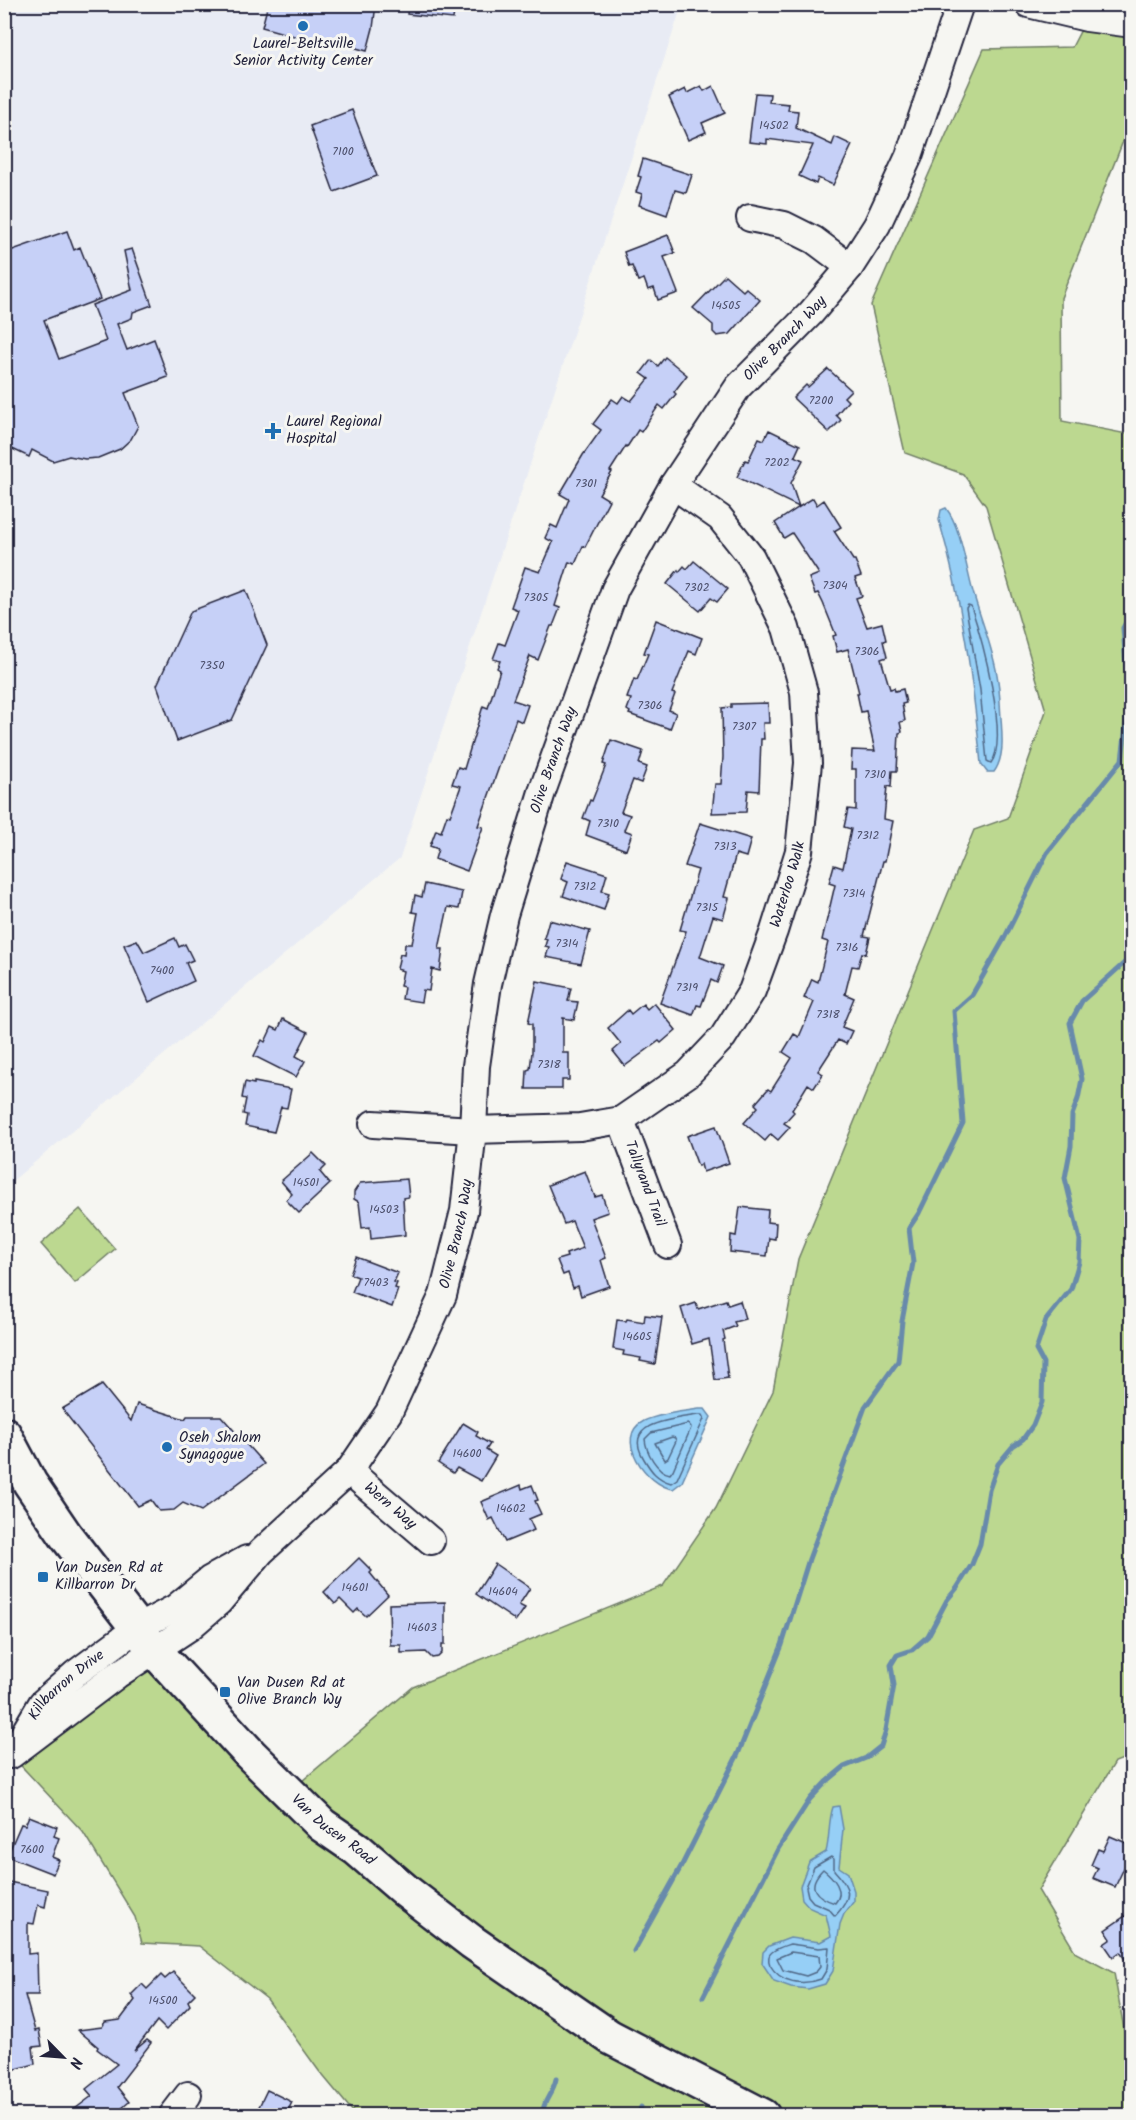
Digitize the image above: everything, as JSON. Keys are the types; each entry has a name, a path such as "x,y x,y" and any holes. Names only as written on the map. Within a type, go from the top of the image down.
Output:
{"main road":[{"name":"Van Dusen Road","path":"4,1434 30,1484 66,1536 146,1640 250,1754 322,1825 357,1849 462,1935 610,2037 763,2115"}],"street":[{"name":"Olive Branch Way","path":"146,1640 190,1627 219,1602 261,1552 349,1471 389,1412 443,1295 464,1210 473,1130 476,1066 488,984 504,915 542,792 615,589 673,485 738,387 811,313 850,267 877,225 909,156 960,4"},
{"path":"1028,4 1087,18 1131,24"},
{"path":"750,218 784,225 814,240 850,267"},
{"name":"Waterloo Walk","path":"373,1124 473,1130 580,1127 621,1120 688,1074 723,1037 752,991 799,851 808,763 804,693 786,628 751,557 720,518 673,485"},
{"name":"Tallyrand Trail","path":"621,1120 668,1245"},
{"name":"Wern Way","path":"349,1471 431,1541"},
{"name":"Killbarron Drive","path":"8,1760 117,1675 146,1640"},
{"path":"172,2115 188,2095"}],"shaded area":[{"name":"Laurel Regional Hospital","path":"5,5 682,5 400,858 5,1187"}],"green space":[{"path":"1087,18 1131,24 1131,121 1061,298 1062,421 1132,435 1131,1756 1115,1762 1038,1890 1076,1953 1114,1973 1131,2068 1131,2115 352,2115 354,2113 319,2071 267,1999 199,1946 142,1943 135,1917 83,1832 11,1755 155,1651 289,1792 413,1687 663,1586 716,1508 773,1391 798,1259 974,830 1008,818 1046,711 986,506 963,474 905,453 871,305 984,49 1072,47"},
{"path":"80,1209 115,1249 75,1283 41,1244"}],"water":[{"path":"946,508 956,526 996,669 1000,695 1002,746 1000,760 994,772 987,772 981,764 966,641 939,520 941,510"},
{"path":"705,1409 711,1417 682,1482 673,1489 663,1486 644,1470 637,1460 632,1449 631,1438 635,1428 644,1421 656,1417"},
{"path":"839,1806 843,1829 839,1867 848,1873 854,1891 854,1901 840,1924 833,1971 825,1984 808,1989 791,1987 774,1981 762,1963 763,1952 769,1946 790,1938 820,1942 831,1936 826,1915 810,1908 802,1899 800,1886 809,1862 826,1852 833,1807"}],"building":[{"name":"Laurel-Beltsville Senior Activity Center","path":"268,4 376,4 367,51 338,43 337,48 262,27"},
{"path":"408,4 455,4 453,19 407,14"},
{"path":"701,86 704,91 713,86 725,113 702,123 706,132 688,140 669,97 685,89 687,93"},
{"path":"755,93 770,94 769,102 789,104 788,110 798,111 796,128 832,145 835,137 852,145 833,185 818,178 816,184 799,176 813,145 767,139 767,144 749,142"},
{"path":"352,110 377,176 334,192 310,126"},
{"path":"643,159 692,175 686,193 675,190 667,215 639,205 642,194 636,192"},
{"path":"67,231 74,250 80,247 100,299 44,320 59,359 106,341 92,305 132,290 124,251 132,249 152,305 133,312 132,318 117,324 127,350 154,339 168,377 125,393 138,426 131,439 120,449 98,458 85,459 69,456 53,461 32,450 29,457 4,445 4,253"},
{"path":"668,235 675,253 664,257 678,293 658,300 654,288 648,290 644,279 638,281 632,266 629,267 624,252"},
{"path":"725,275 743,291 746,288 760,300 730,334 717,336 713,332 713,325 693,308"},
{"path":"665,357 687,375 664,409 659,405 641,432 638,430 626,446 599,494 609,500 575,564 569,562 555,606 560,608 553,626 551,626 538,660 530,656 513,700 528,705 522,722 516,719 478,826 483,827 467,871 435,859 438,849 430,846 436,830 441,832 447,815 450,816 461,786 452,784 458,767 464,769 483,706 488,708 500,670 497,668 500,661 493,659 499,643 505,645 518,610 511,607 525,567 540,572 553,542 545,538 551,525 557,528 569,499 560,494 601,430 593,424 612,399 618,403 623,396 631,401 649,379 641,373 651,360 658,366"},
{"path":"828,369 851,390 844,397 848,401 836,415 841,420 829,432 793,398"},
{"path":"769,430 800,445 795,456 803,460 791,483 799,507 737,477 759,438 764,440"},
{"path":"813,498 817,505 824,500 841,527 834,531 855,560 861,576 855,578 862,596 856,598 867,627 882,623 887,657 881,659 890,689 894,688 895,691 903,689 906,703 902,704 905,721 900,722 902,732 899,733 897,771 892,771 891,787 887,786 884,819 893,821 885,861 883,861 864,936 870,937 866,954 862,953 858,967 852,966 845,994 854,998 842,1027 852,1031 846,1044 838,1040 818,1071 823,1074 814,1088 808,1084 792,1110 794,1112 784,1123 790,1127 778,1140 771,1134 765,1141 744,1123 758,1107 755,1104 768,1089 771,1091 792,1058 783,1052 794,1034 799,1037 814,1002 804,998 812,979 818,982 828,942 822,940 835,885 829,883 834,865 843,868 851,829 844,827 848,809 856,810 856,769 851,769 852,750 875,751 866,711 861,712 857,693 859,693 848,649 837,652 833,636 836,635 823,603 818,593 815,594 809,578 819,574 792,533 784,538 775,523"},
{"path":"694,561 728,589 717,602 711,598 700,611 667,584 678,570 679,572 684,566 687,569"},
{"path":"246,590 267,645 232,720 177,741 157,685 191,611"},
{"path":"656,620 702,638 696,654 689,651 672,693 675,694 669,710 676,713 670,729 629,714 627,710 631,699 627,698 634,679 637,680 648,654 644,653"},
{"path":"768,703 769,723 763,723 764,739 761,739 759,791 748,790 746,812 712,813 715,784 721,784 722,708 731,707 731,704"},
{"path":"611,740 643,751 639,764 647,767 641,783 633,780 621,812 630,815 624,830 632,833 626,850 586,835 590,821 583,818 606,765 603,764"},
{"path":"700,823 751,839 746,857 736,854 724,897 729,898 723,919 713,916 700,957 723,966 717,983 711,980 701,1006 697,1005 693,1015 660,1003 686,931 680,930 698,870 685,866"},
{"path":"567,861 607,874 602,891 609,893 604,910 563,896 568,882 561,879"},
{"path":"425,884 462,892 459,909 448,907 439,949 443,949 440,971 432,969 429,991 423,990 421,1002 402,999 404,987 400,986 403,971 397,969 400,954 404,955 405,944 412,944 418,913 412,912 415,895 422,897"},
{"path":"549,920 590,931 581,964 546,957 549,947 545,946 547,939 544,938"},
{"path":"175,938 179,947 185,944 193,960 186,963 194,981 149,1002 124,945 137,940 144,952"},
{"path":"537,981 571,988 568,1001 578,1002 574,1020 563,1018 563,1053 569,1053 569,1080 562,1080 562,1089 526,1089 527,1070 530,1069 532,1052 532,1024 528,1023"},
{"path":"654,1003 676,1030 661,1043 659,1041 625,1066 613,1051 621,1044 608,1028 628,1010 631,1014 643,1004 647,1009"},
{"path":"283,1019 308,1032 296,1056 305,1061 296,1077 254,1056 262,1040 265,1042 272,1027 278,1030"},
{"path":"245,1082 291,1089 287,1108 281,1107 274,1132 245,1126 247,1115 243,1114 246,1099 242,1098"},
{"path":"716,1126 729,1163 703,1172 701,1164 698,1166 687,1136"},
{"path":"313,1153 326,1166 320,1172 330,1184 299,1213 286,1200 292,1194 281,1181"},
{"path":"585,1171 595,1197 602,1195 608,1212 591,1218 606,1258 601,1260 609,1286 581,1296 578,1286 573,1288 568,1273 563,1275 557,1260 583,1248 572,1221 564,1224 548,1185"},
{"path":"407,1179 409,1197 403,1198 405,1235 371,1239 370,1227 362,1228 359,1202 354,1199 354,1192 360,1183"},
{"path":"740,1207 768,1210 767,1222 776,1223 775,1239 769,1238 767,1256 730,1252 731,1235 736,1236"},
{"path":"356,1257 398,1273 394,1282 397,1283 395,1288 398,1289 392,1307 352,1292 358,1277 350,1274"},
{"path":"726,1300 728,1305 740,1301 745,1319 734,1322 736,1326 723,1331 728,1378 715,1380 709,1339 692,1344 681,1308 696,1303 698,1309"},
{"path":"645,1315 662,1317 655,1364 640,1361 641,1358 623,1355 624,1351 613,1349 617,1320 644,1322"},
{"name":"Oseh Shalom Synagogue","path":"102,1385 131,1421 137,1404 185,1419 187,1416 221,1416 264,1464 201,1511 183,1503 174,1510 159,1511 151,1500 138,1506 62,1409"},
{"path":"463,1423 478,1432 476,1436 490,1444 486,1450 496,1456 481,1481 457,1468 453,1473 438,1463"},
{"path":"521,1485 522,1489 532,1485 538,1500 535,1501 541,1514 529,1519 534,1530 505,1542 493,1518 489,1520 481,1502"},
{"path":"359,1558 372,1571 370,1573 388,1595 366,1616 358,1609 354,1613 340,1599 335,1604 324,1592"},
{"path":"495,1564 530,1588 519,1605 525,1608 516,1621 476,1594"},
{"path":"445,1602 445,1644 442,1644 442,1653 438,1657 432,1658 426,1652 401,1653 401,1645 390,1645 389,1604"},
{"path":"29,1816 57,1827 54,1836 59,1838 52,1857 59,1860 53,1874 7,1856 21,1824 25,1825"},
{"path":"1110,1836 1131,1845 1115,1887 1093,1878 1098,1868 1091,1865 1098,1849 1103,1851"},
{"path":"4,1881 48,1890 45,1907 38,1905 34,1924 28,1923 28,1954 37,1953 38,1995 25,1995 35,2031 39,2030 42,2046 33,2047 35,2064 7,2070 4,2058"},
{"path":"1131,1912 1131,1968 1120,1952 1113,1957 1104,1944 1111,1939 1105,1930"},
{"path":"173,1972 195,1994 188,2001 190,2005 166,2030 157,2021 134,2051 147,2040 151,2043 117,2087 129,2102 121,2109 126,2115 67,2115 92,2096 86,2089 117,2064 97,2049 98,2047 78,2030 102,2027 105,2022 120,2020 135,2000 131,1995 142,1984 147,1989 161,1975 165,1979"},
{"path":"267,2090 292,2102 286,2115 255,2115"}],"waterway":[{"path":"634,1951 683,1863 738,1754 782,1645 809,1559 865,1407 898,1361 902,1321 913,1263 909,1228 919,1213 963,1123 954,1011 972,995 1004,939 1047,853 1122,760 1129,701 1123,628 1132,611"},
{"path":"703,1997 778,1849 810,1799 844,1767 866,1758 881,1746 894,1685 891,1665 897,1655 912,1650 928,1636 947,1600 972,1564 980,1544 989,1490 998,1464 1013,1446 1023,1439 1033,1425 1042,1402 1043,1363 1036,1350 1046,1320 1071,1289 1079,1262 1080,1240 1065,1178 1071,1146 1072,1115 1082,1079 1070,1023 1082,1001 1132,956"},
{"path":"542,2116 544,2105 556,2079"},
{"path":"638,2116 641,2107"}],"place":[{"name":"Laurel-Beltsville Senior Activity Center","path":"303,26"},
{"name":"Laurel Regional Hospital","path":"273,431"},
{"name":"Oseh Shalom Synagogue","path":"167,1447"},
{"name":"Van Dusen Rd at Killbarron Dr","path":"43,1577"},
{"name":"Van Dusen Rd at Olive Branch Wy","path":"225,1692"}]}
